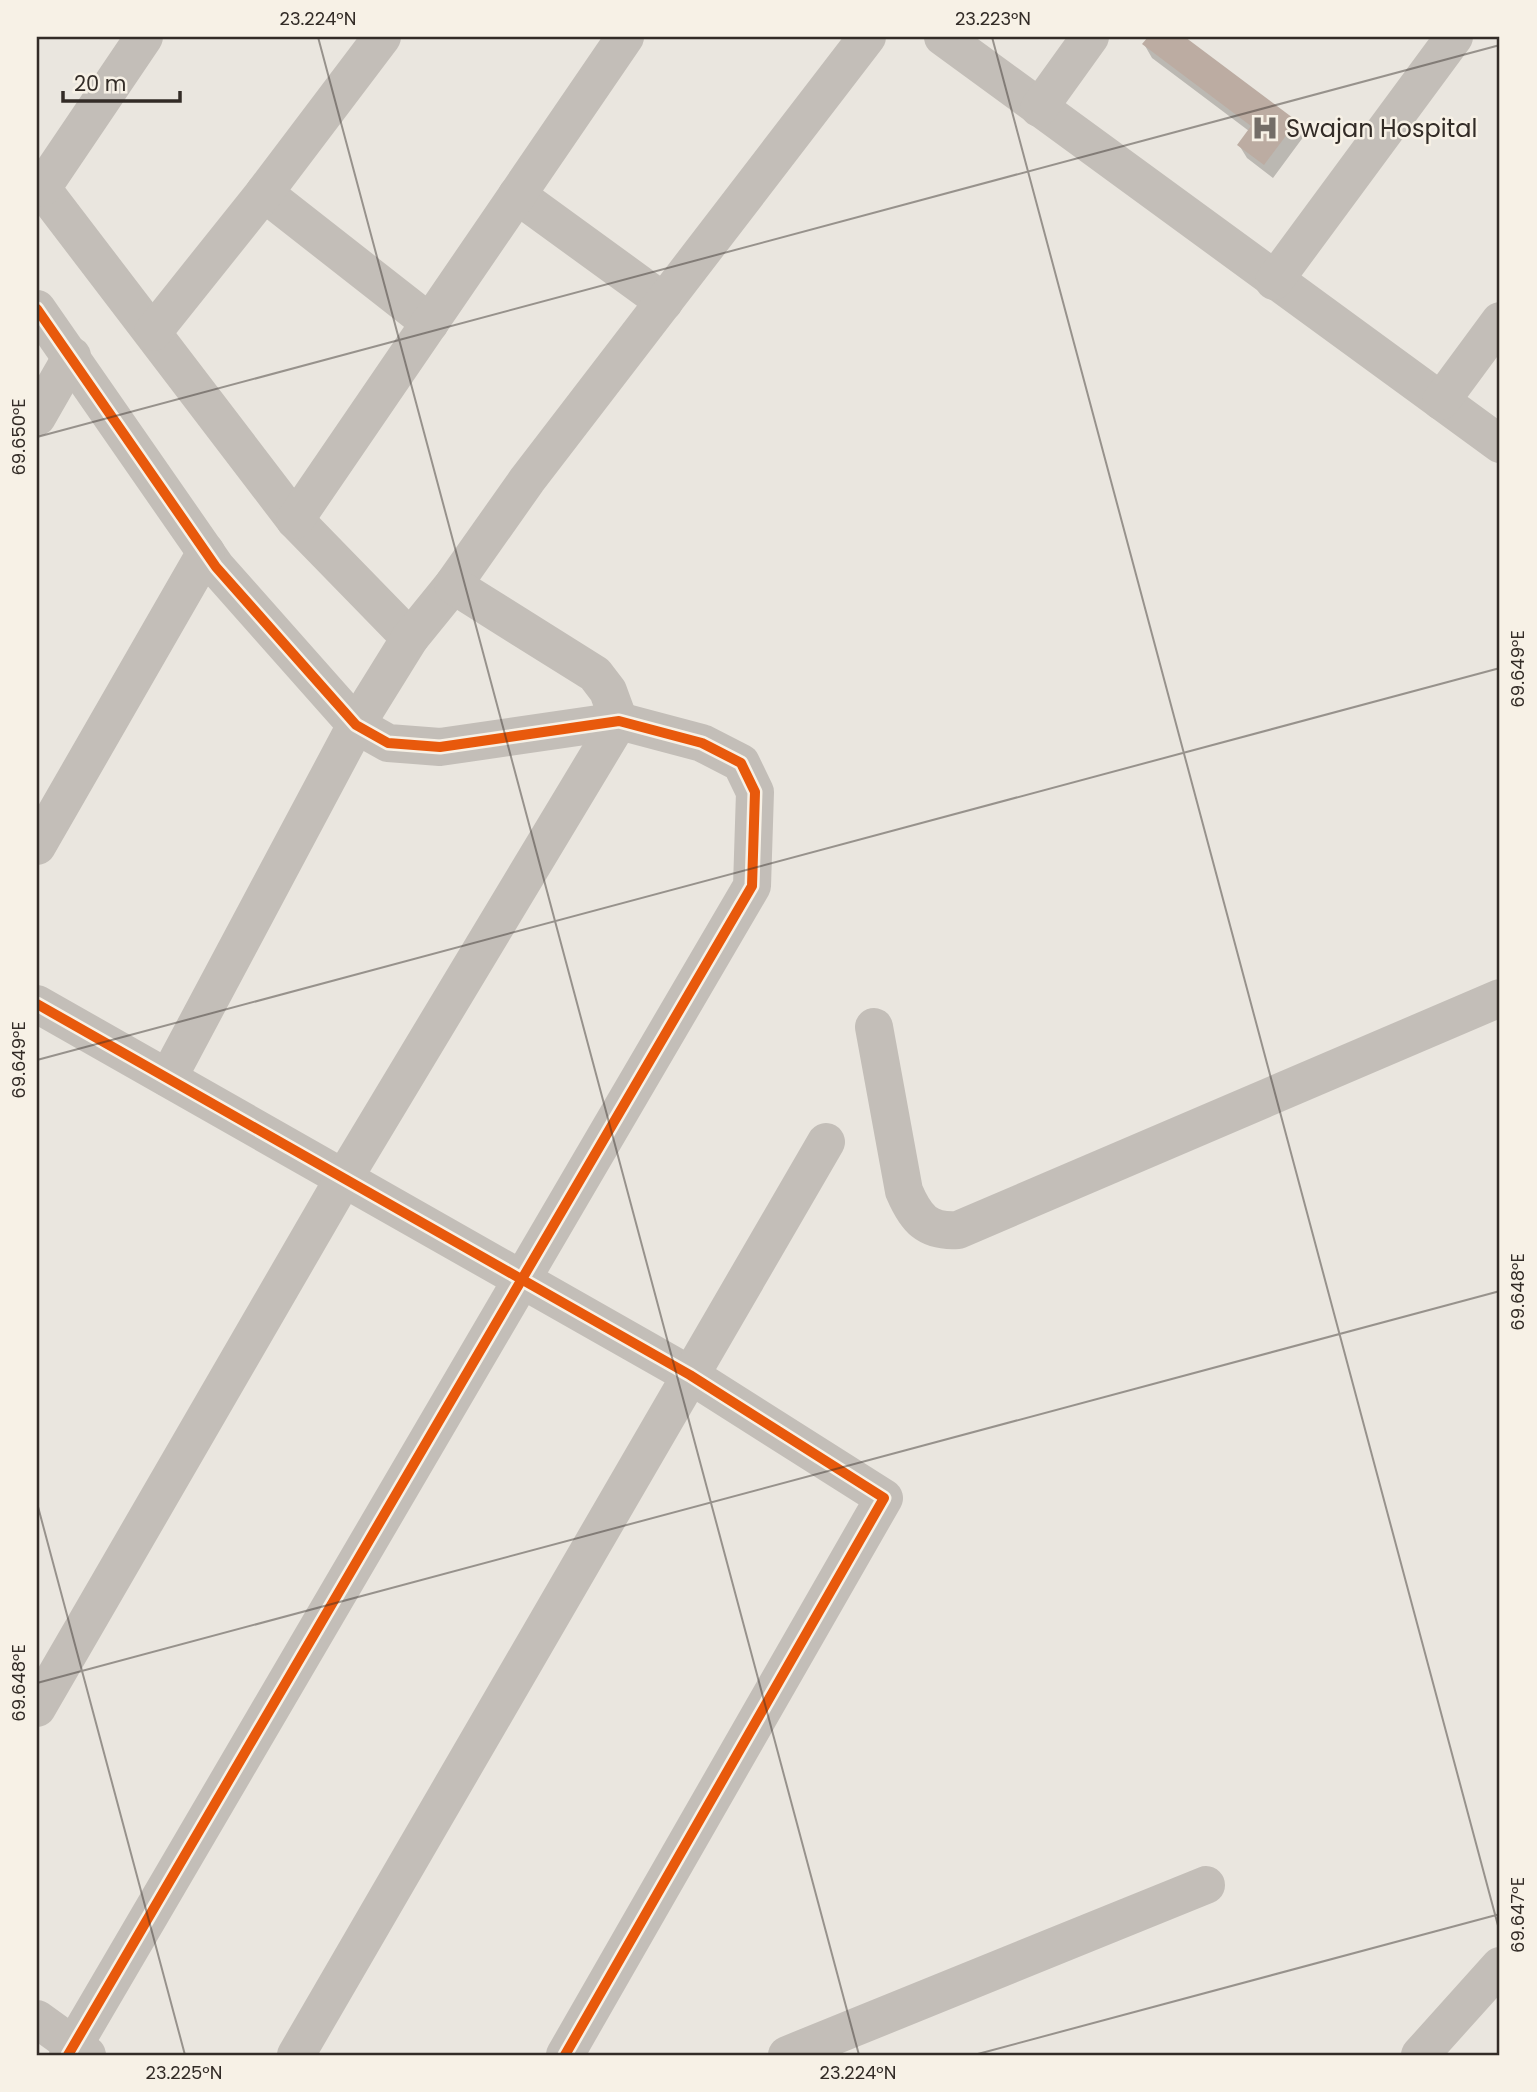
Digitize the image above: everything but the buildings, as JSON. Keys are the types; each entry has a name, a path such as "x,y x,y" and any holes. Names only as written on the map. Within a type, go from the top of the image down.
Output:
{"street":[{"path":"144,37 39,185 295,520 410,638"},
{"path":"153,332 264,193 382,37"},
{"path":"295,520 625,37"},
{"path":"168,1078 356,725 410,638 453,585 527,480 867,37"},
{"path":"943,37 1500,444"},
{"path":"1039,108 1090,37"},
{"path":"1274,281 1454,37"},
{"path":"264,193 430,323"},
{"path":"517,195 664,302"},
{"path":"37,309 206,552 356,725 388,743 440,747 619,721 702,743 741,763 755,792 752,886 76,2052 37,2019"},
{"path":"1441,401 1500,321"},
{"path":"37,417 72,356"},
{"path":"37,846 206,552"},
{"path":"453,585 595,674 608,691 619,721"},
{"path":"37,1708 344,1178 619,721"},
{"path":"874,1027 904,1191 912,1209 924,1223 939,1232 958,1230 1500,998"},
{"path":"37,1004 690,1375 884,1497 565,2055"},
{"path":"296,2055 826,1142"},
{"path":"787,2055 1206,1885"},
{"path":"1420,2055 1500,1966"}],"cycle path":[{"path":"37,309 216,567 356,725 388,743 440,747 619,721 702,743 741,763 755,792 752,886 68,2055"},
{"path":"37,1004 690,1375 884,1498 565,2055"}],"place":[{"name":"Swajan Hospital","path":"1265,128"}]}
